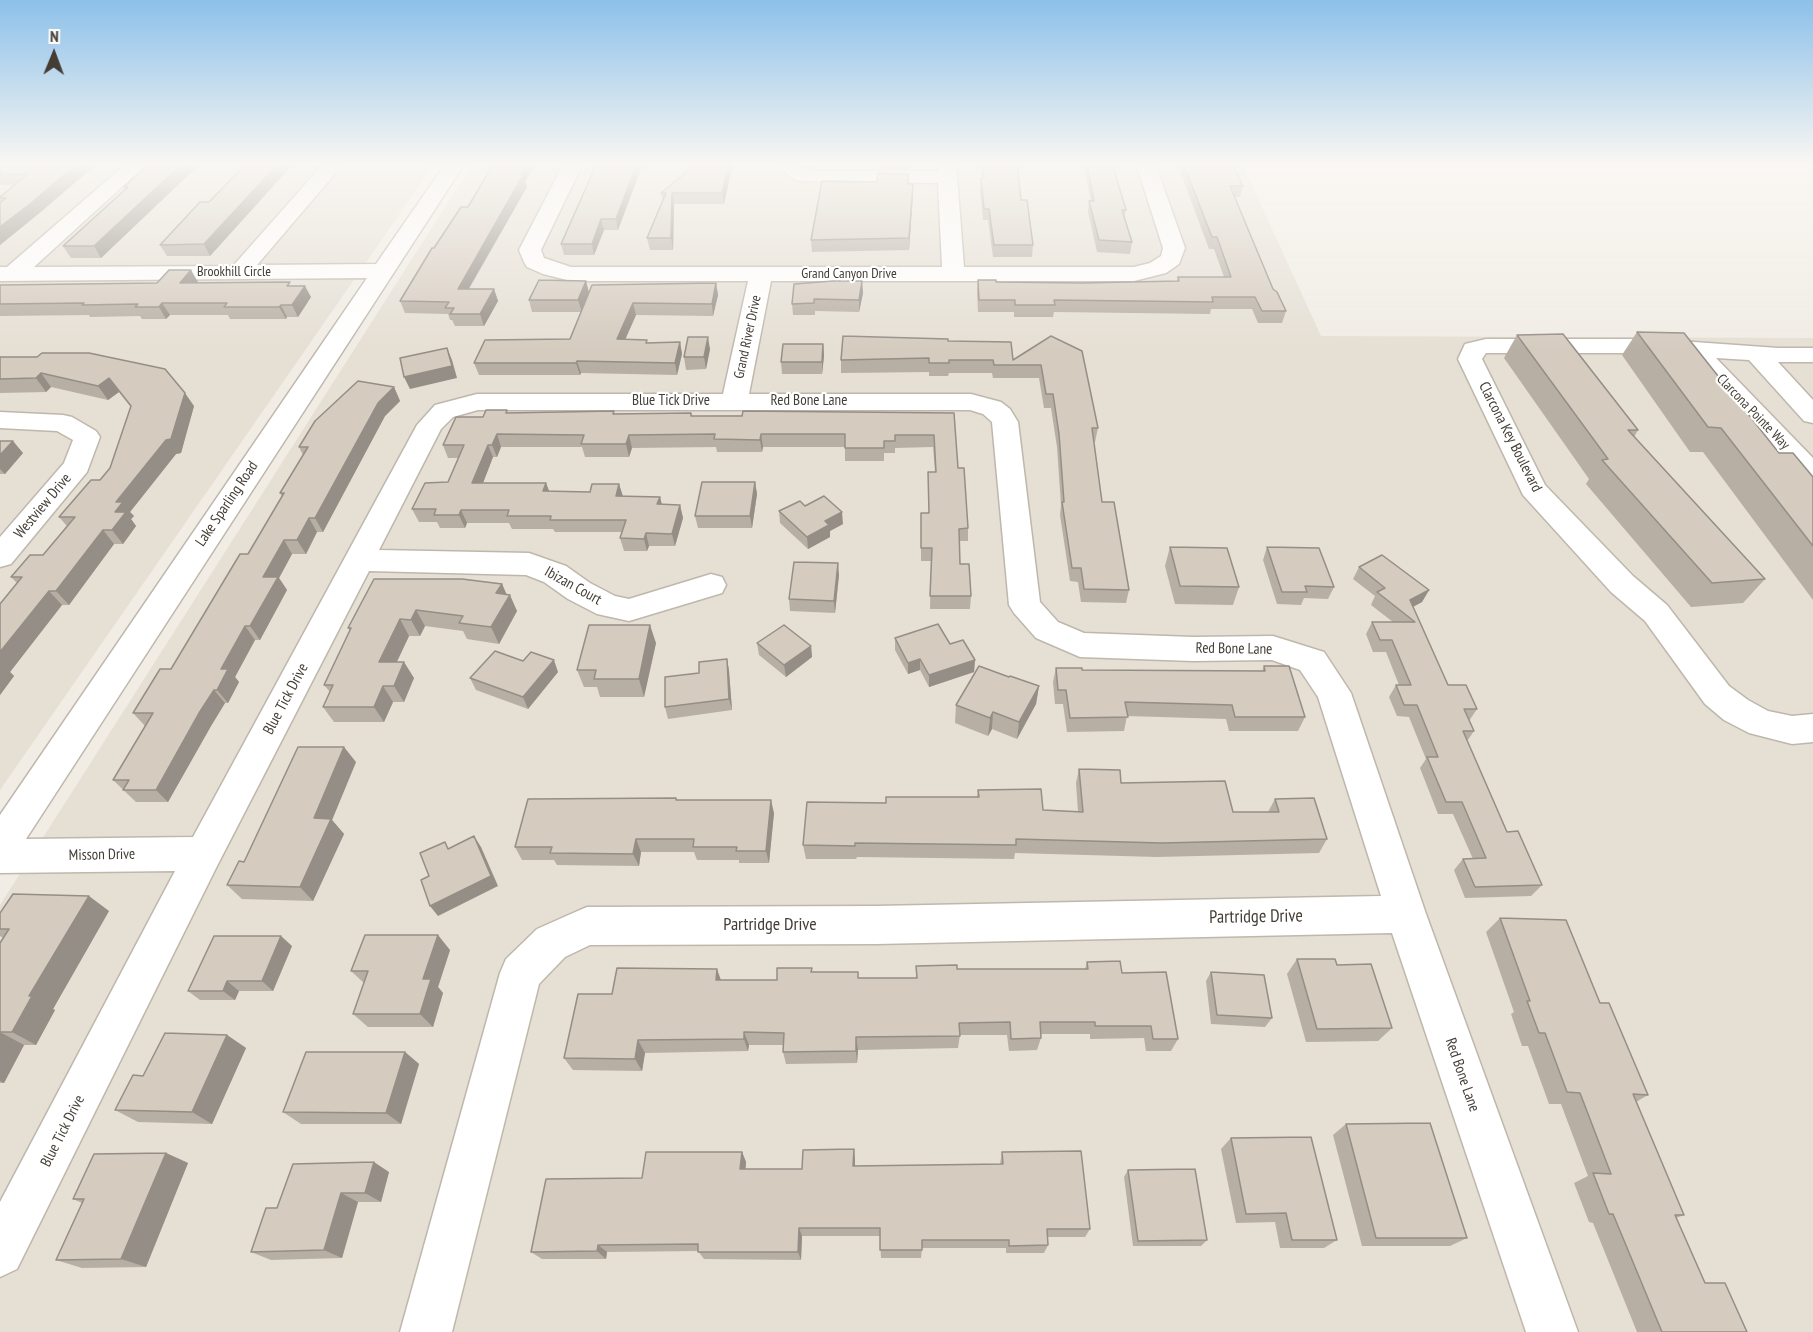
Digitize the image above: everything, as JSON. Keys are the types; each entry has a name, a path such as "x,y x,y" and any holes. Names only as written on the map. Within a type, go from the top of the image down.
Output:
{"street":[{"name":"Brookhill Circle","path":"6,274 64,225"},
{"path":"239,272 279,225"},
{"name":"Lake Sparling Road","path":"0,847 414,225"},
{"name":"Grand Canyon Drive","path":"542,225 530,250 535,262 571,274 1134,273 1158,268 1171,259 1174,249 1166,225"},
{"path":"950,225 953,273"},
{"name":"Brookhill Circle","path":"6,274 384,271"},
{"name":"Grand River Drive","path":"735,400 761,273"},
{"name":"Clarcona Key Boulevard","path":"1813,355 1757,354 1653,346 1486,346 1474,349 1470,359 1496,413 1504,424 1533,489 1622,584 1656,613 1717,695 1736,710 1761,723 1792,730 1813,728"},
{"name":"Clarcona Pointe Way","path":"1694,349 1813,474"},
{"path":"1757,354 1813,414"},
{"name":"Blue Tick Drive","path":"0,1252 204,854 430,425 444,411 477,402 735,400"},
{"name":"Red Bone Lane","path":"735,400 981,403 1001,415 1005,422 1025,605 1047,630 1080,645 1193,649 1273,648 1312,661 1334,693 1406,914 1552,1332"},
{"name":"Westview Drive","path":"0,420 63,423 87,437 77,466 0,557"},
{"name":"Ibizan Court","path":"359,560 529,564 555,574 579,591 608,606 629,610 711,585"},
{"name":"Misson Drive","path":"0,856 204,854"},
{"name":"Partridge Drive","path":"426,1332 521,973 551,943 587,926 876,925 1406,914"}],"shaded area":[{"path":"0,225 392,225 0,790"},
{"path":"433,225 1270,225 1321,336 1813,338 1813,1332 0,1332 0,905"}],"building":[{"path":"86,225 116,225 94,246 63,246"},
{"path":"178,225 221,225 204,244 160,245"},
{"path":"449,225 494,225 458,289 494,289 480,314 450,314 454,308 445,308 449,302 400,301"},
{"path":"569,225 599,225 592,244 561,244"},
{"path":"652,225 671,225 671,238 647,238"},
{"path":"814,225 910,225 909,238 811,240"},
{"path":"991,225 1030,225 1033,245 994,245"},
{"path":"1095,225 1127,225 1132,242 1099,240"},
{"path":"1207,225 1246,225 1273,289 1277,292 1286,311 1262,311 1255,297 1212,297 1213,302 1054,300 1055,305 1015,305 1015,300 979,300 978,280 1081,283 1179,281 1178,277 1231,277 1217,237 1212,237"},
{"path":"169,270 191,270 180,283 290,282 287,286 305,286 292,305 279,307 224,307 227,303 162,303 159,307 135,307 138,304 0,304 0,285 157,283"},
{"path":"539,280 586,281 578,300 529,300"},
{"path":"862,281 859,300 814,299 814,303 792,304 794,284"},
{"path":"716,283 712,304 633,303 617,339 647,340 646,343 680,342 675,363 577,361 576,363 474,363 485,340 570,339 592,285"},
{"path":"1637,332 1684,333 1779,453 1793,453 1813,477 1813,546 1721,428 1708,427"},
{"path":"1563,334 1638,430 1628,430 1765,579 1712,583 1602,460 1608,459 1517,335"},
{"path":"843,336 1011,342 1013,360 1051,336 1082,351 1098,428 1092,428 1102,502 1114,502 1129,590 1084,589 1081,568 1072,568 1062,502 1064,502 1059,434 1053,394 1046,394 1041,365 994,365 993,360 949,360 949,363 929,363 929,358 841,360"},
{"path":"688,337 708,337 704,357 684,357"},
{"path":"783,344 823,344 822,362 781,362"},
{"path":"447,348 452,366 404,377 400,358"},
{"path":"42,353 89,353 165,369 185,393 171,439 166,440 116,502 123,502 115,512 126,512 112,530 103,530 56,591 49,591 0,652 0,604 22,577 11,577 30,555 43,555 75,517 59,517 91,480 100,480 110,468 131,406 109,378 98,386 41,373 36,378 0,379 0,357 37,357"},
{"path":"358,381 394,387 378,403 315,518 309,518 297,540 284,540 263,577 278,577 250,626 245,626 221,669 228,669 217,690 214,690 199,713 156,790 123,790 129,780 113,780 153,713 133,713 160,669 171,669 240,554 248,554 284,493 280,493 308,447 299,447 315,421"},
{"path":"486,410 507,410 506,413 614,411 613,414 691,413 691,416 742,416 743,411 954,413 958,468 964,468 968,528 959,529 960,564 969,564 971,596 930,596 932,548 921,548 921,513 929,513 928,472 936,472 934,435 895,435 895,441 884,441 884,448 845,448 845,434 761,434 760,440 714,439 715,434 629,435 626,444 581,444 584,435 497,434 492,445 488,445 472,483 546,483 543,491 590,492 592,484 619,484 616,496 660,497 657,504 680,505 672,534 646,533 644,539 620,538 626,520 550,520 551,516 507,516 509,510 461,510 459,515 434,515 436,509 412,509 425,483 448,482 464,445 443,445 456,417 483,417"},
{"path":"0,441 13,441 0,455"},
{"path":"702,482 755,482 750,516 695,516"},
{"path":"824,496 842,512 825,521 829,525 807,537 779,511 800,501 805,506"},
{"path":"1170,547 1227,548 1239,587 1180,586"},
{"path":"1267,547 1319,548 1334,587 1305,586 1307,592 1282,592"},
{"path":"1382,555 1429,590 1410,600 1448,685 1466,685 1477,709 1464,709 1474,731 1463,731 1507,832 1518,831 1542,885 1475,887 1463,859 1486,858 1462,802 1446,802 1427,757 1438,757 1417,705 1404,705 1396,685 1411,685 1392,640 1380,640 1372,622 1415,622 1377,592 1385,588 1359,567"},
{"path":"794,562 838,563 834,601 789,599"},
{"path":"374,579 462,579 502,584 496,593 510,595 491,627 459,623 463,616 416,610 411,620 400,619 379,662 404,662 394,686 383,686 374,707 323,707 333,685 324,685 351,628 348,628"},
{"path":"938,624 950,644 963,640 975,660 929,675 920,659 908,663 895,638"},
{"path":"589,625 650,625 639,679 594,679 596,670 577,670"},
{"path":"784,625 811,646 784,665 757,643"},
{"path":"495,651 523,661 531,652 554,660 523,697 470,678"},
{"path":"727,659 729,699 665,707 665,677 699,673 699,662"},
{"path":"979,666 1039,686 1019,722 993,712 990,718 956,705"},
{"path":"1264,666 1289,666 1305,717 1235,717 1232,705 1125,702 1128,717 1070,718 1066,690 1058,690 1056,668 1265,671"},
{"path":"298,747 344,747 314,818 331,819 300,887 227,885 239,861 244,862"},
{"path":"1079,769 1120,770 1121,783 1225,781 1233,812 1279,812 1275,799 1314,798 1327,839 1162,843 1016,839 1016,845 855,843 855,846 803,845 807,802 886,803 886,797 979,797 978,790 1041,789 1043,810 1083,812"},
{"path":"676,798 676,800 771,800 766,851 736,851 737,847 693,847 694,839 636,839 633,854 550,853 552,847 515,847 528,799"},
{"path":"474,836 491,876 430,906 421,880 429,876 420,853 445,842 448,849"},
{"path":"13,894 89,896 29,996 32,996 12,1032 0,1032 0,943 9,929 0,929 0,913"},
{"path":"1500,918 1566,920 1600,1003 1609,1003 1648,1095 1633,1094 1684,1215 1675,1215 1705,1283 1725,1283 1747,1332 1662,1332 1613,1214 1609,1214 1593,1173 1611,1174 1580,1093 1567,1092 1545,1033 1539,1033"},
{"path":"365,935 438,935 423,979 431,979 420,1014 353,1014 368,971 351,971"},
{"path":"214,936 281,936 262,981 227,981 223,991 188,991"},
{"path":"1297,959 1335,959 1337,965 1371,964 1392,1028 1317,1029"},
{"path":"1120,961 1122,973 1166,972 1178,1039 1153,1039 1151,1026 1095,1026 1095,1022 1040,1022 1041,1038 1011,1039 1010,1022 959,1023 960,1036 856,1037 856,1051 783,1052 784,1033 744,1032 744,1039 638,1040 635,1059 564,1058 578,994 612,994 617,968 717,969 716,980 777,980 777,968 812,968 811,972 858,972 858,978 917,978 916,966 957,965 957,969 1088,969 1087,962"},
{"path":"1211,972 1264,975 1272,1018 1217,1015"},
{"path":"165,1033 227,1035 192,1112 115,1110 133,1075 143,1076"},
{"path":"306,1052 405,1052 386,1113 283,1112"},
{"path":"1430,1123 1467,1238 1376,1238 1346,1124"},
{"path":"1311,1137 1337,1240 1292,1240 1286,1213 1246,1214 1231,1138"},
{"path":"854,1149 853,1166 1003,1164 1002,1152 1081,1151 1090,1229 1047,1229 1048,1245 1009,1246 1009,1240 922,1240 922,1250 880,1250 880,1228 799,1228 798,1252 698,1252 698,1244 598,1245 597,1251 531,1252 546,1179 642,1178 646,1152 742,1152 740,1169 802,1169 803,1150"},
{"path":"166,1153 121,1259 56,1260 84,1199 73,1199 94,1154"},
{"path":"374,1162 365,1193 341,1193 324,1250 251,1252 266,1208 277,1208 293,1164"},
{"path":"1195,1169 1207,1240 1138,1241 1128,1170"}]}
